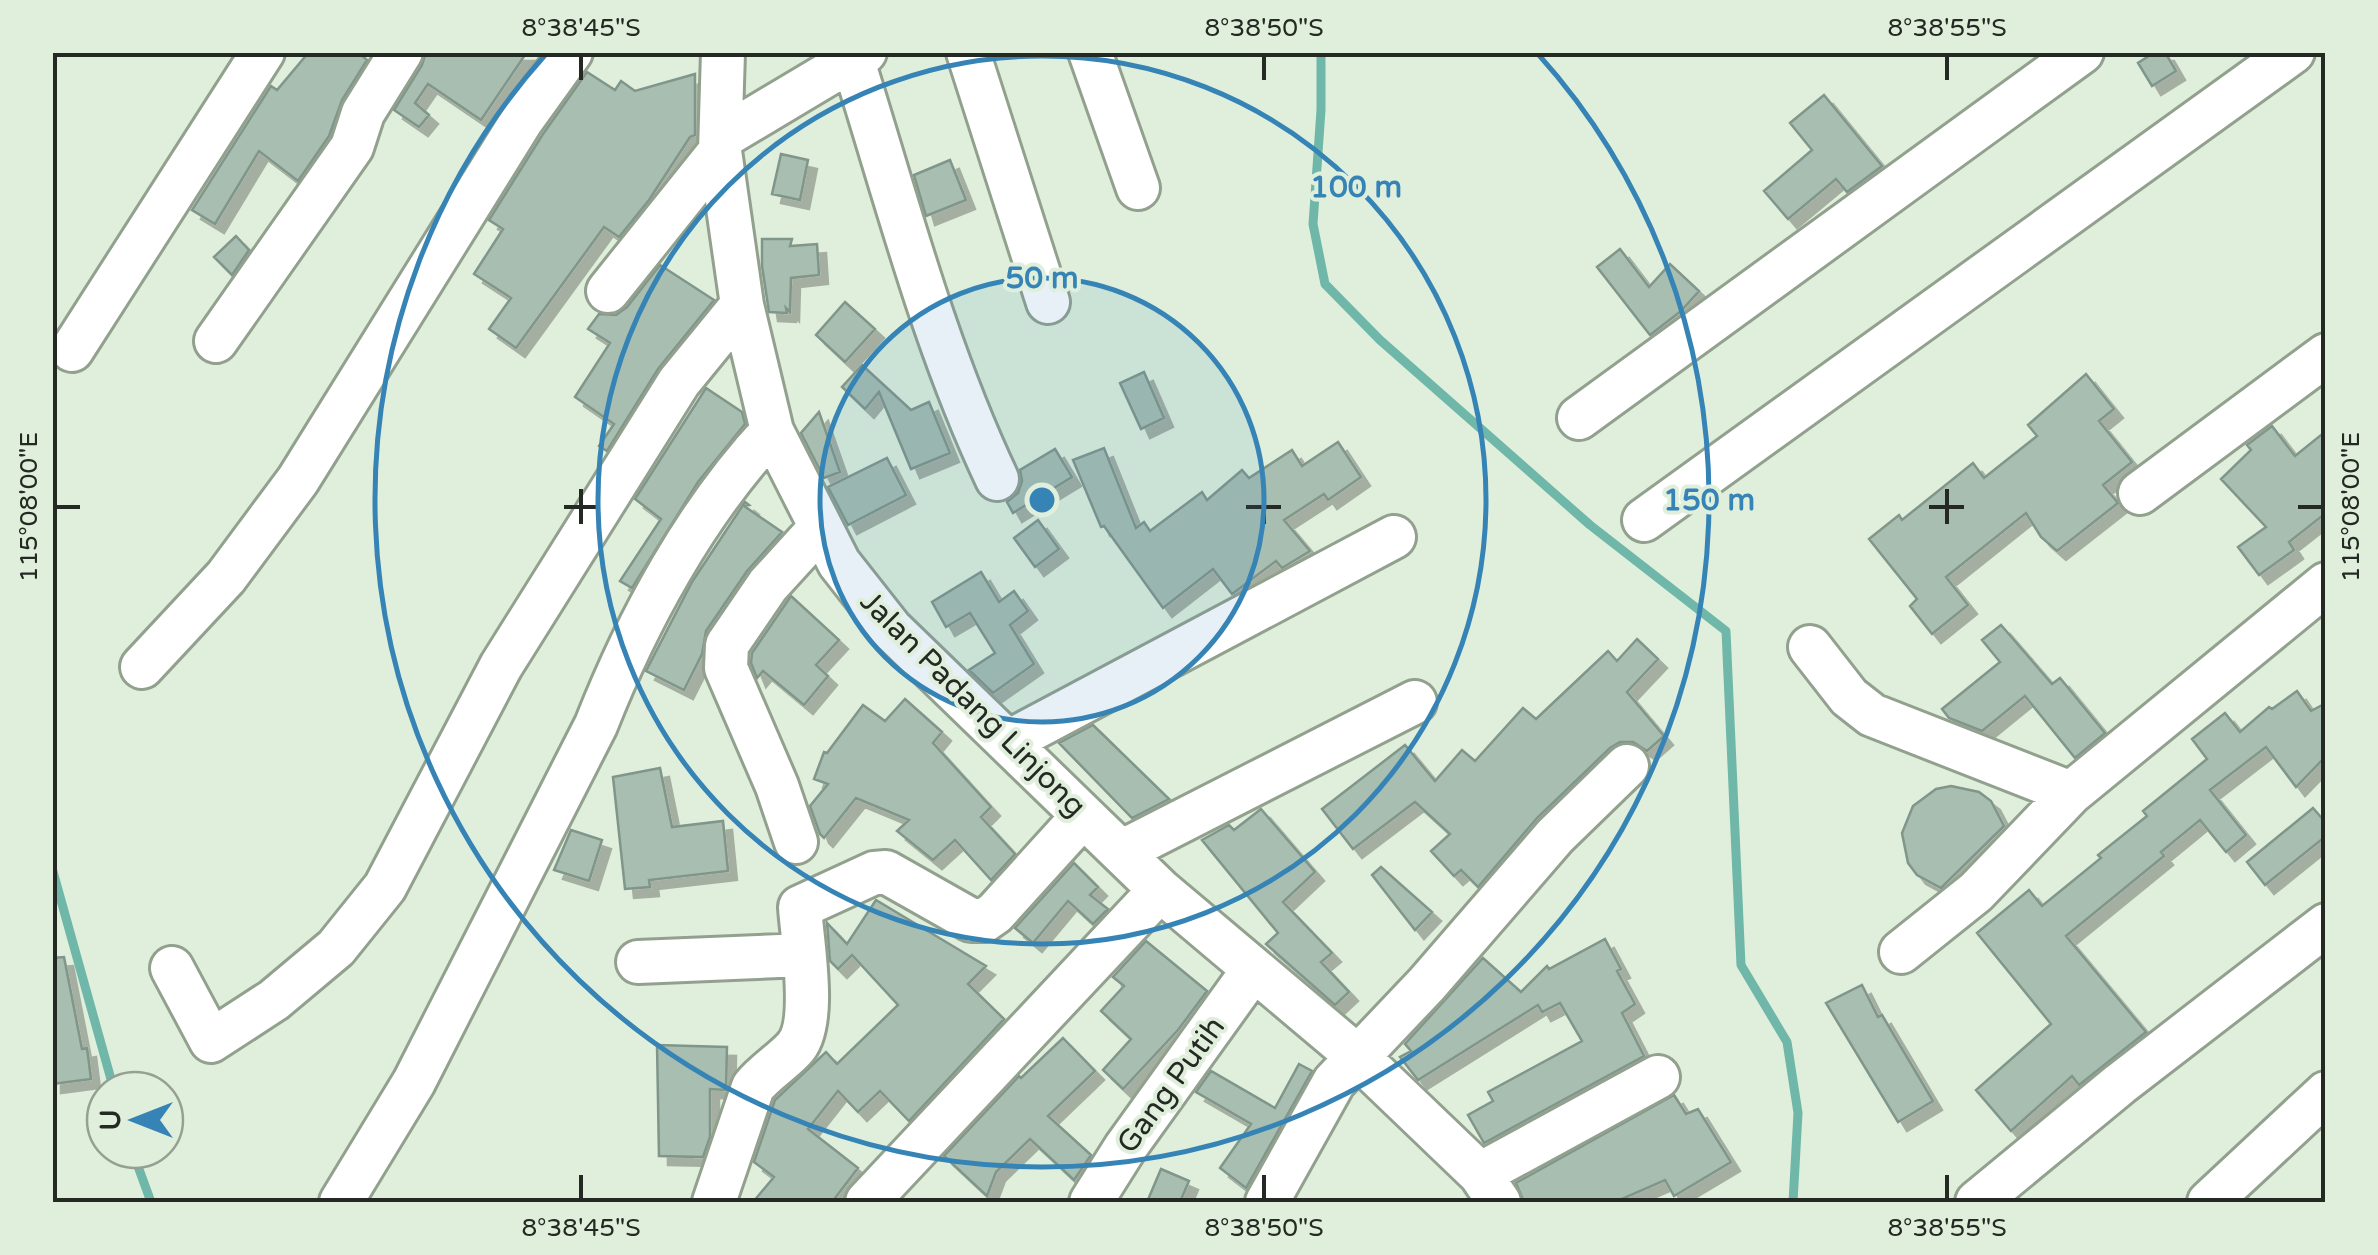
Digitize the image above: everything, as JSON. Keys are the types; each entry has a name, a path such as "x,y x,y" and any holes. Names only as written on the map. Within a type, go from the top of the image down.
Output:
{"street":[{"path":"72,350 263,52"},
{"path":"216,341 352,147 363,113 401,52"},
{"path":"142,668 226,577 298,480 522,120 570,52"},
{"name":"Jalan Padang Linjong","path":"722,52 721,144 742,305 772,431 838,563 891,629 1160,890 1358,1057 1489,1188"},
{"path":"968,52 1048,302"},
{"path":"1090,52 1138,188"},
{"path":"1579,418 2082,52"},
{"path":"1644,520 2293,52"},
{"path":"608,291 721,144 859,57 928,302 997,479"},
{"path":"172,968 211,1040 274,1000 336,948 385,886 502,666 624,469 679,382 742,305"},
{"path":"2140,493 2326,354"},
{"path":"341,1202 414,1082 596,724 618,670 699,524 738,467 772,431"},
{"path":"796,842 724,656 726,645 768,585 820,528"},
{"path":"1008,742 1394,537"},
{"path":"1901,952 1976,892 2071,792 2326,584"},
{"path":"1810,647 1849,697 1872,715 2071,792"},
{"path":"1121,852 1415,702"},
{"path":"1267,1202 1334,1082 1427,984 1555,836 1627,766"},
{"path":"714,1202 752,1087 794,1050 804,1035 807,1013 800,907 874,873 896,876 971,920 985,920 996,914 1084,816"},
{"path":"867,1202 1160,890"},
{"path":"1977,1202 2120,1084 2326,925"},
{"path":"638,962 803,956"},
{"name":"Gang Putih","path":"1092,1202 1125,1148 1253,970"},
{"path":"1489,1188 1658,1077"},
{"path":"2209,1202 2326,1093"}],"building":[{"path":"309,52 358,52 367,60 342,100 329,136 298,181 259,151 215,224 192,210 271,86 277,90"},
{"path":"426,52 527,52 481,120 428,84 415,103 429,115 419,127 394,110"},
{"path":"2155,52 2165,52 2176,71 2152,86 2138,63"},
{"path":"587,72 615,90 621,81 635,91 695,74 695,135 619,237 604,227 516,348 489,329 511,298 474,274 503,229 489,220"},
{"path":"1824,95 1882,166 1847,192 1836,179 1788,219 1764,191 1812,150 1790,123"},
{"path":"781,154 808,160 800,200 772,194"},
{"path":"950,160 966,200 926,216 914,175"},
{"path":"236,236 249,250 232,275 214,257"},
{"path":"762,239 792,239 790,246 817,244 819,275 791,278 790,312 786,308 787,313 769,312"},
{"path":"1620,249 1649,287 1670,264 1699,291 1650,335 1597,267"},
{"path":"660,265 714,300 658,369 607,451 599,446 614,424 575,397 610,343 588,329 599,314 616,315 627,307"},
{"path":"845,302 875,329 845,362 816,335"},
{"path":"862,365 911,410 929,402 950,453 911,469 879,392 865,409 842,387"},
{"path":"1144,372 1164,418 1141,429 1120,383"},
{"path":"2086,374 2114,409 2099,421 2132,462 2103,485 2118,503 2057,551 2041,537 2026,513 1946,577 1968,605 1932,634 1910,606 1917,599 1869,539 1899,515 1902,520 1973,463 1984,478 2037,436 2028,425"},
{"path":"706,388 742,412 745,424 698,482 632,588 620,581 661,519 635,499"},
{"path":"819,412 840,472 824,478 801,433"},
{"path":"2272,426 2295,456 2326,431 2326,513 2289,542 2294,550 2259,575 2238,547 2266,527 2221,479 2251,450 2247,445"},
{"path":"1338,442 1361,477 1328,500 1324,494 1284,520 1310,551 1282,568 1276,561 1232,594 1213,569 1163,608 1101,527 1073,460 1104,448 1136,528 1144,522 1150,531 1202,492 1207,500 1242,470 1249,478 1292,450 1302,466"},
{"path":"1055,449 1072,477 1013,513 1007,502 1018,493 1020,470"},
{"path":"887,458 906,495 848,525 828,487"},
{"path":"745,502 749,505 744,506 782,532 747,571 706,631 702,654 684,690 646,671 692,582"},
{"path":"1038,520 1059,549 1035,567 1014,538"},
{"path":"981,572 999,602 1014,591 1028,611 1010,625 1034,664 993,693 969,670 995,653 970,613 946,627 932,602"},
{"path":"791,596 839,640 816,665 828,676 804,705 763,671 757,678 751,663 752,653"},
{"path":"2001,625 2052,684 2060,678 2105,733 2075,758 2025,696 1982,731 1949,718 1942,709 2000,662 1982,640"},
{"path":"1637,639 1658,659 1627,692 1664,736 1647,751 1633,742 1620,742 1610,748 1537,818 1478,887 1461,870 1454,876 1431,851 1450,834 1415,802 1353,849 1322,809 1405,745 1435,781 1462,750 1475,761 1523,708 1536,719 1608,651 1617,661"},
{"path":"2297,691 2311,711 2326,703 2326,756 2296,787 2266,747 2210,790 2246,835 2226,852 2200,820 2161,852 2164,856 2066,936 2146,1032 2079,1085 2072,1076 2011,1131 1976,1090 2051,1024 1977,933 2029,890 2042,906 2101,858 2098,855 2147,816 2143,811 2207,759 2192,739 2225,713 2240,732 2269,707 2272,709"},
{"path":"905,699 942,732 933,743 991,807 981,817 1015,854 991,880 955,840 933,860 897,831 909,820 856,798 824,838 820,834 810,806 828,784 814,779 824,752 863,705 885,721"},
{"path":"1093,725 1169,799 1132,818 1059,743"},
{"path":"660,768 672,827 723,821 728,871 649,880 650,887 625,889 613,777"},
{"path":"1951,786 1979,792 1991,801 2004,826 1941,888 1917,875 1908,863 1902,833 1913,806 1936,789"},
{"path":"2313,808 2326,823 2326,836 2265,885 2247,862"},
{"path":"1261,809 1315,872 1283,902 1332,953 1321,962 1349,992 1335,1005 1266,944 1278,933 1202,840 1229,825 1234,830"},
{"path":"571,830 602,840 589,881 554,870"},
{"path":"1074,863 1098,887 1090,895 1108,909 1093,924 1068,901 1033,943 1015,928"},
{"path":"1381,867 1432,912 1415,930 1372,875"},
{"path":"876,900 986,966 968,984 1004,1019 909,1121 880,1091 858,1112 838,1091 808,1129 858,1168 832,1202 753,1202 774,1177 754,1162 775,1100 826,1052 837,1064 898,1005 852,955 838,969 830,961 827,923 847,944"},
{"path":"1605,939 1635,1004 1622,1013 1644,1056 1484,1143 1468,1115 1493,1101 1488,1092 1582,1041 1560,1003 1542,1012 1538,1005 1418,1080 1400,1057 1411,1051 1405,1044 1483,958 1521,992 1547,966 1549,969"},
{"path":"1146,941 1207,991 1178,1030 1123,1089 1103,1070 1131,1039 1101,1011 1124,986 1113,977"},
{"path":"64,957 82,1049 87,1048 90,1070 85,1070 85,1080 52,1084 52,958"},
{"path":"1862,985 1878,1017 1882,1015 1933,1101 1898,1122 1826,1003"},
{"path":"1063,1038 1095,1071 1048,1116 1091,1155 1074,1180 1030,1139 996,1172 987,1196 944,1156 1019,1076"},
{"path":"657,1045 727,1047 726,1090 710,1089 710,1137 703,1157 659,1156"},
{"path":"1299,1064 1312,1071 1246,1188 1220,1168 1251,1124 1196,1092 1211,1071 1275,1108"},
{"path":"1674,1095 1686,1114 1698,1109 1731,1162 1674,1196 1665,1180 1615,1202 1524,1202 1516,1183"},
{"path":"1161,1169 1189,1181 1180,1202 1147,1202"}],"waterway":[{"path":"1321,52 1313,224 1325,284 1380,340 1590,525 1726,631 1741,965 1787,1042 1798,1113 1793,1202"},
{"path":"52,868 108,1070"},
{"path":"139,1170 151,1202"}]}
